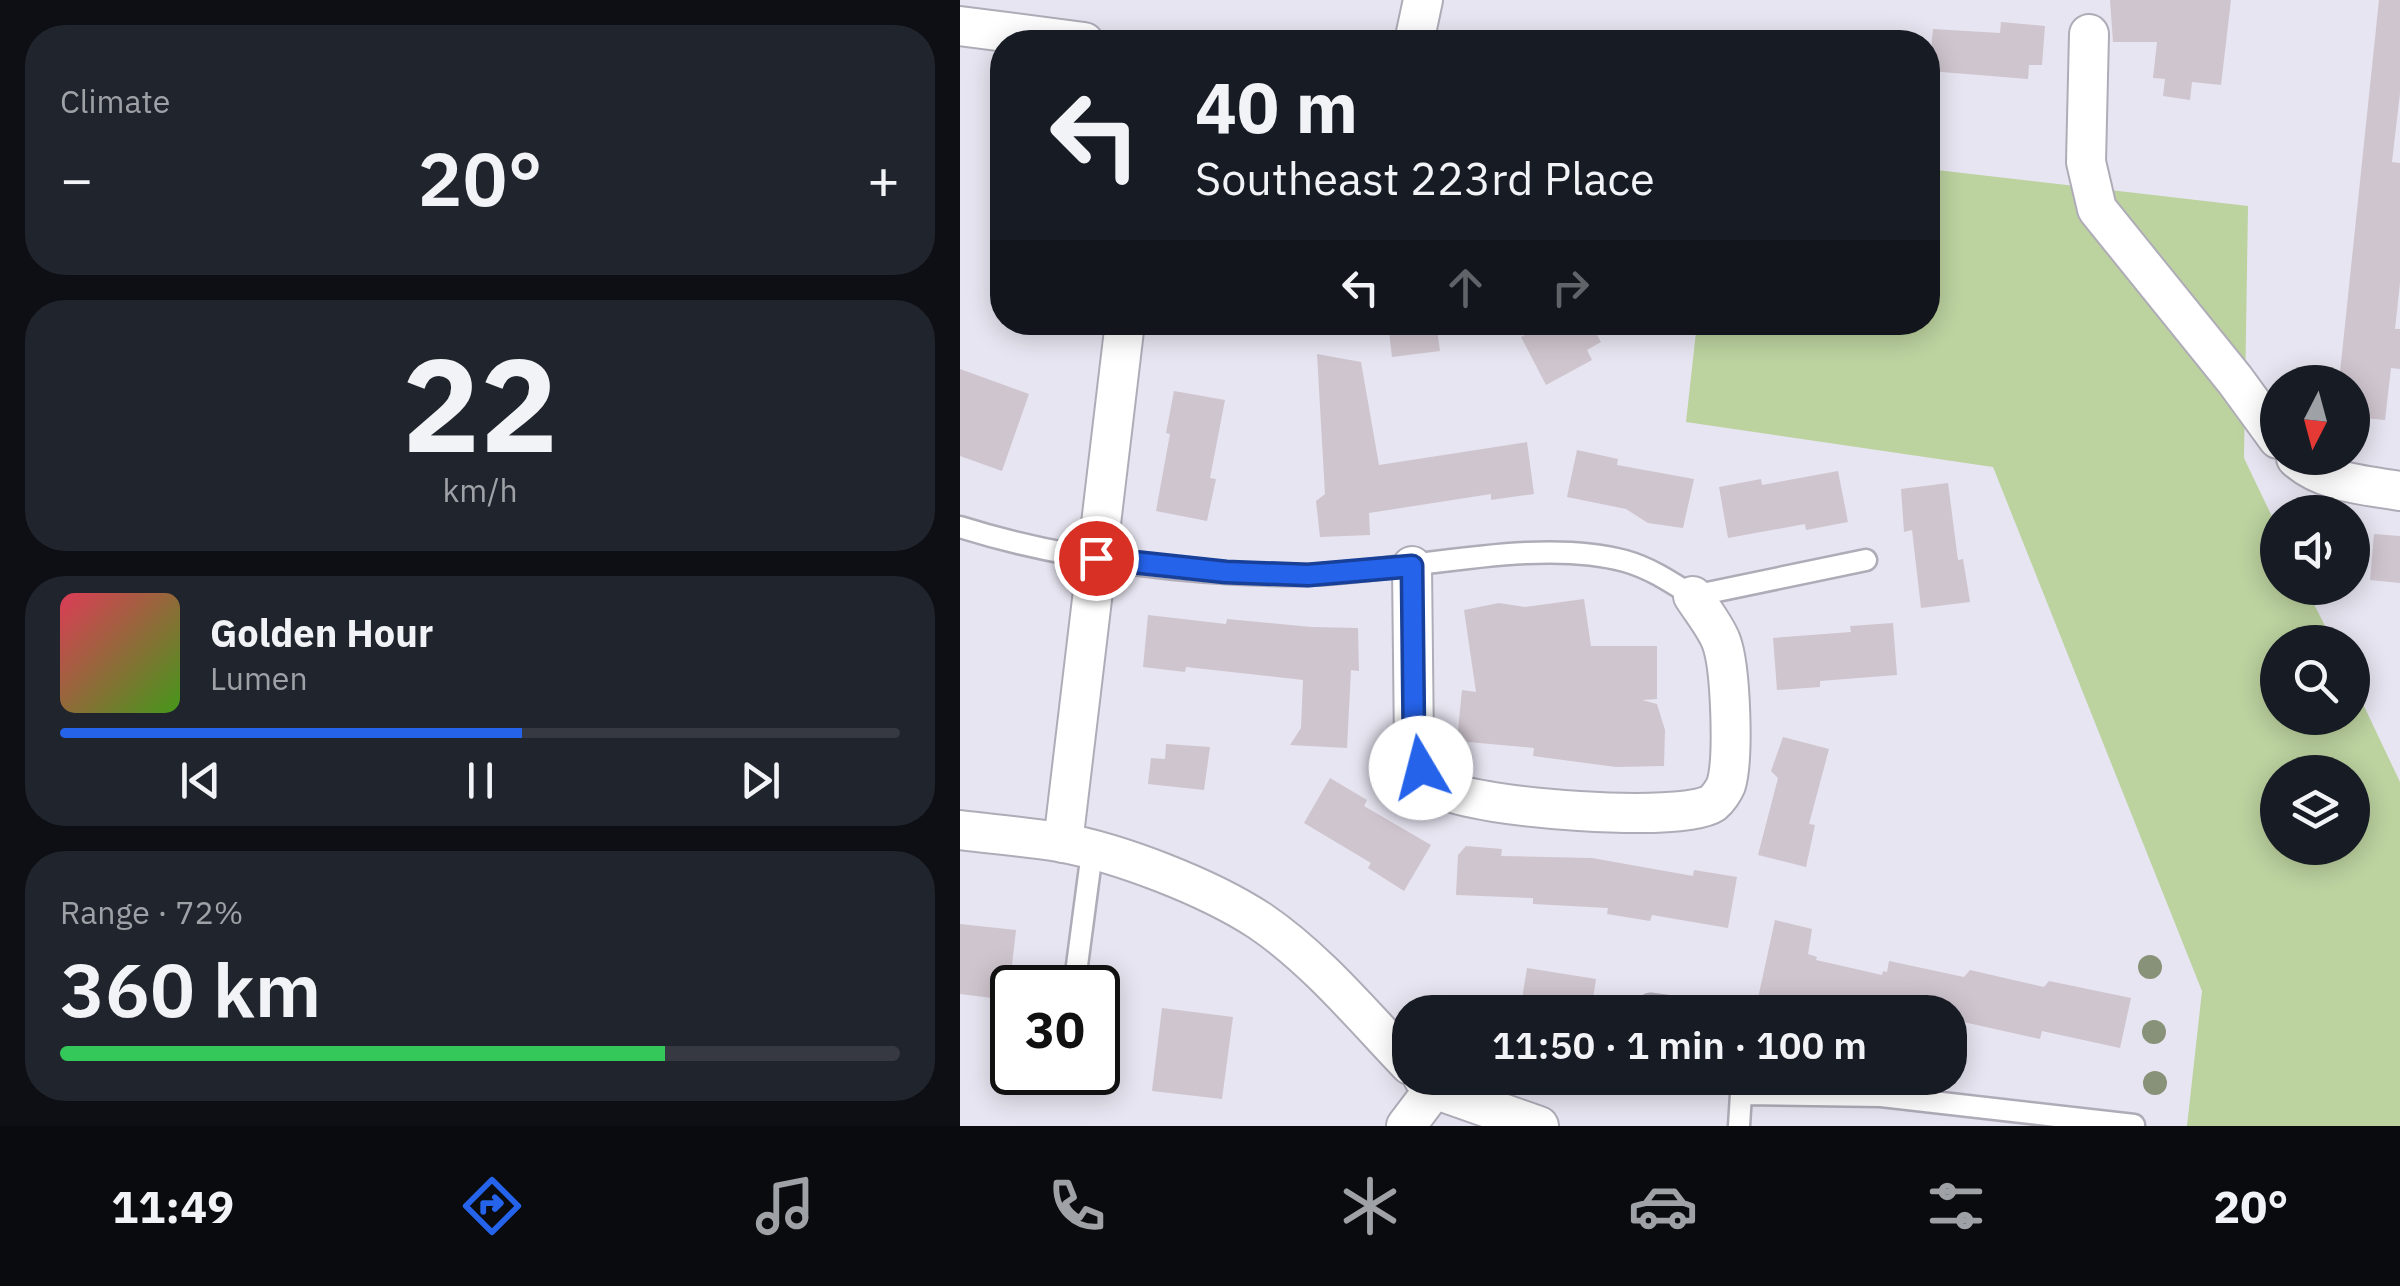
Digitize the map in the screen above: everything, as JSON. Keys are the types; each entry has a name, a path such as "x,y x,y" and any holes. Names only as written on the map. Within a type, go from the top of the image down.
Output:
{"street":[{"path":"1417,30 1423,0"},
{"path":"960,26 991,30"},
{"path":"2089,34 2086,162 2097,210 2260,415"},
{"path":"1078,847 1096,558 1123,335"},
{"path":"2327,475 2400,491"},
{"path":"1412,566 1414,746 1421,768 1441,788 1469,799 1587,812 1685,812 1712,803 1725,789 1729,770 1728,680 1721,641 1693,596"},
{"path":"960,830 1078,847 1154,870 1214,896 1260,922 1320,972 1392,1046"},
{"path":"1406,1126 1416,1095"},
{"path":"1465,1095 1539,1126"}],"lane":[{"path":"960,527 1005,541 1096,558 1226,572 1308,575 1530,554 1578,554 1624,561 1660,574 1693,596 1866,560"},
{"path":"1075,965 1078,847"},
{"path":"1738,1126 1740,1095"},
{"path":"1867,1095 2134,1125"}],"green space":[{"path":"1940,170 2248,206 2244,458 2262,495 2260,605 2314,605 2324,625 2260,625 2260,735 2370,735 2370,719 2400,782 2400,1126 2187,1126 2202,991 1993,467 1686,422 1696,335 1940,335"}],"building":[{"path":"2110,0 2231,0 2221,85 2192,82 2190,100 2163,96 2165,79 2153,78 2157,42 2113,42"},
{"path":"2379,0 2400,0 2400,93 2392,162 2400,163 2400,283 2395,329 2400,329 2400,369 2391,368 2385,420 2370,419 2370,365 2341,365"},
{"path":"2001,22 2045,26 2042,65 2029,65 2028,79 1940,72 1940,30 1933,29 2000,33"},
{"path":"1389,335 1438,335 1440,351 1392,357"},
{"path":"1597,335 1601,342 1587,350 1592,360 1546,385 1521,337"},
{"path":"1317,354 1361,362 1379,465 1527,442 1534,494 1491,500 1491,494 1369,513 1370,535 1320,537 1316,501 1325,494"},
{"path":"960,369 1029,394 1002,471 960,456"},
{"path":"1174,391 1225,400 1210,478 1216,479 1207,521 1156,511"},
{"path":"1577,450 1618,459 1617,465 1694,479 1683,528 1648,523 1626,509 1567,497"},
{"path":"1838,471 1848,522 1806,530 1805,524 1728,538 1719,487 1761,479 1762,485"},
{"path":"1948,483 1958,560 1963,559 1970,602 1921,608 1912,530 1904,532 1901,489"},
{"path":"2374,534 2400,536 2400,583 2370,580"},
{"path":"1584,599 1591,646 1657,646 1657,699 1642,700 1657,704 1665,730 1664,766 1616,767 1533,756 1534,748 1457,741 1462,690 1476,692 1464,610 1499,603 1525,607"},
{"path":"1148,615 1226,624 1227,619 1358,628 1359,671 1351,670 1347,748 1290,745 1301,728 1303,680 1186,667 1185,672 1143,667"},
{"path":"1893,623 1897,675 1820,681 1820,687 1777,690 1773,638 1851,632 1850,626"},
{"path":"1783,737 1829,749 1809,824 1815,825 1806,867 1758,855 1778,778 1771,771"},
{"path":"1166,744 1210,747 1204,790 1148,784 1151,758 1165,759"},
{"path":"1330,778 1367,800 1364,806 1431,845 1404,891 1368,868 1371,863 1304,823"},
{"path":"1466,846 1502,849 1501,856 1592,858 1693,876 1694,870 1737,877 1728,928 1652,915 1650,921 1607,914 1608,908 1533,904 1533,898 1456,895 1458,855"},
{"path":"1775,920 1812,929 1808,954 1816,960 1882,975 1887,972 1889,961 1964,977 1970,970 2044,987 2049,981 2131,998 2120,1048 2042,1031 2040,1039 1967,1023 1967,995 1759,995"},
{"path":"960,924 1016,930 1012,965 990,965 990,998 960,994"},
{"path":"1527,968 1596,979 1594,995 1523,995"},
{"path":"1162,1008 1233,1017 1222,1099 1152,1091"}],"route":[{"path":"1096,558 1226,572 1308,575 1412,566 1414,746 1421,768"}]}
